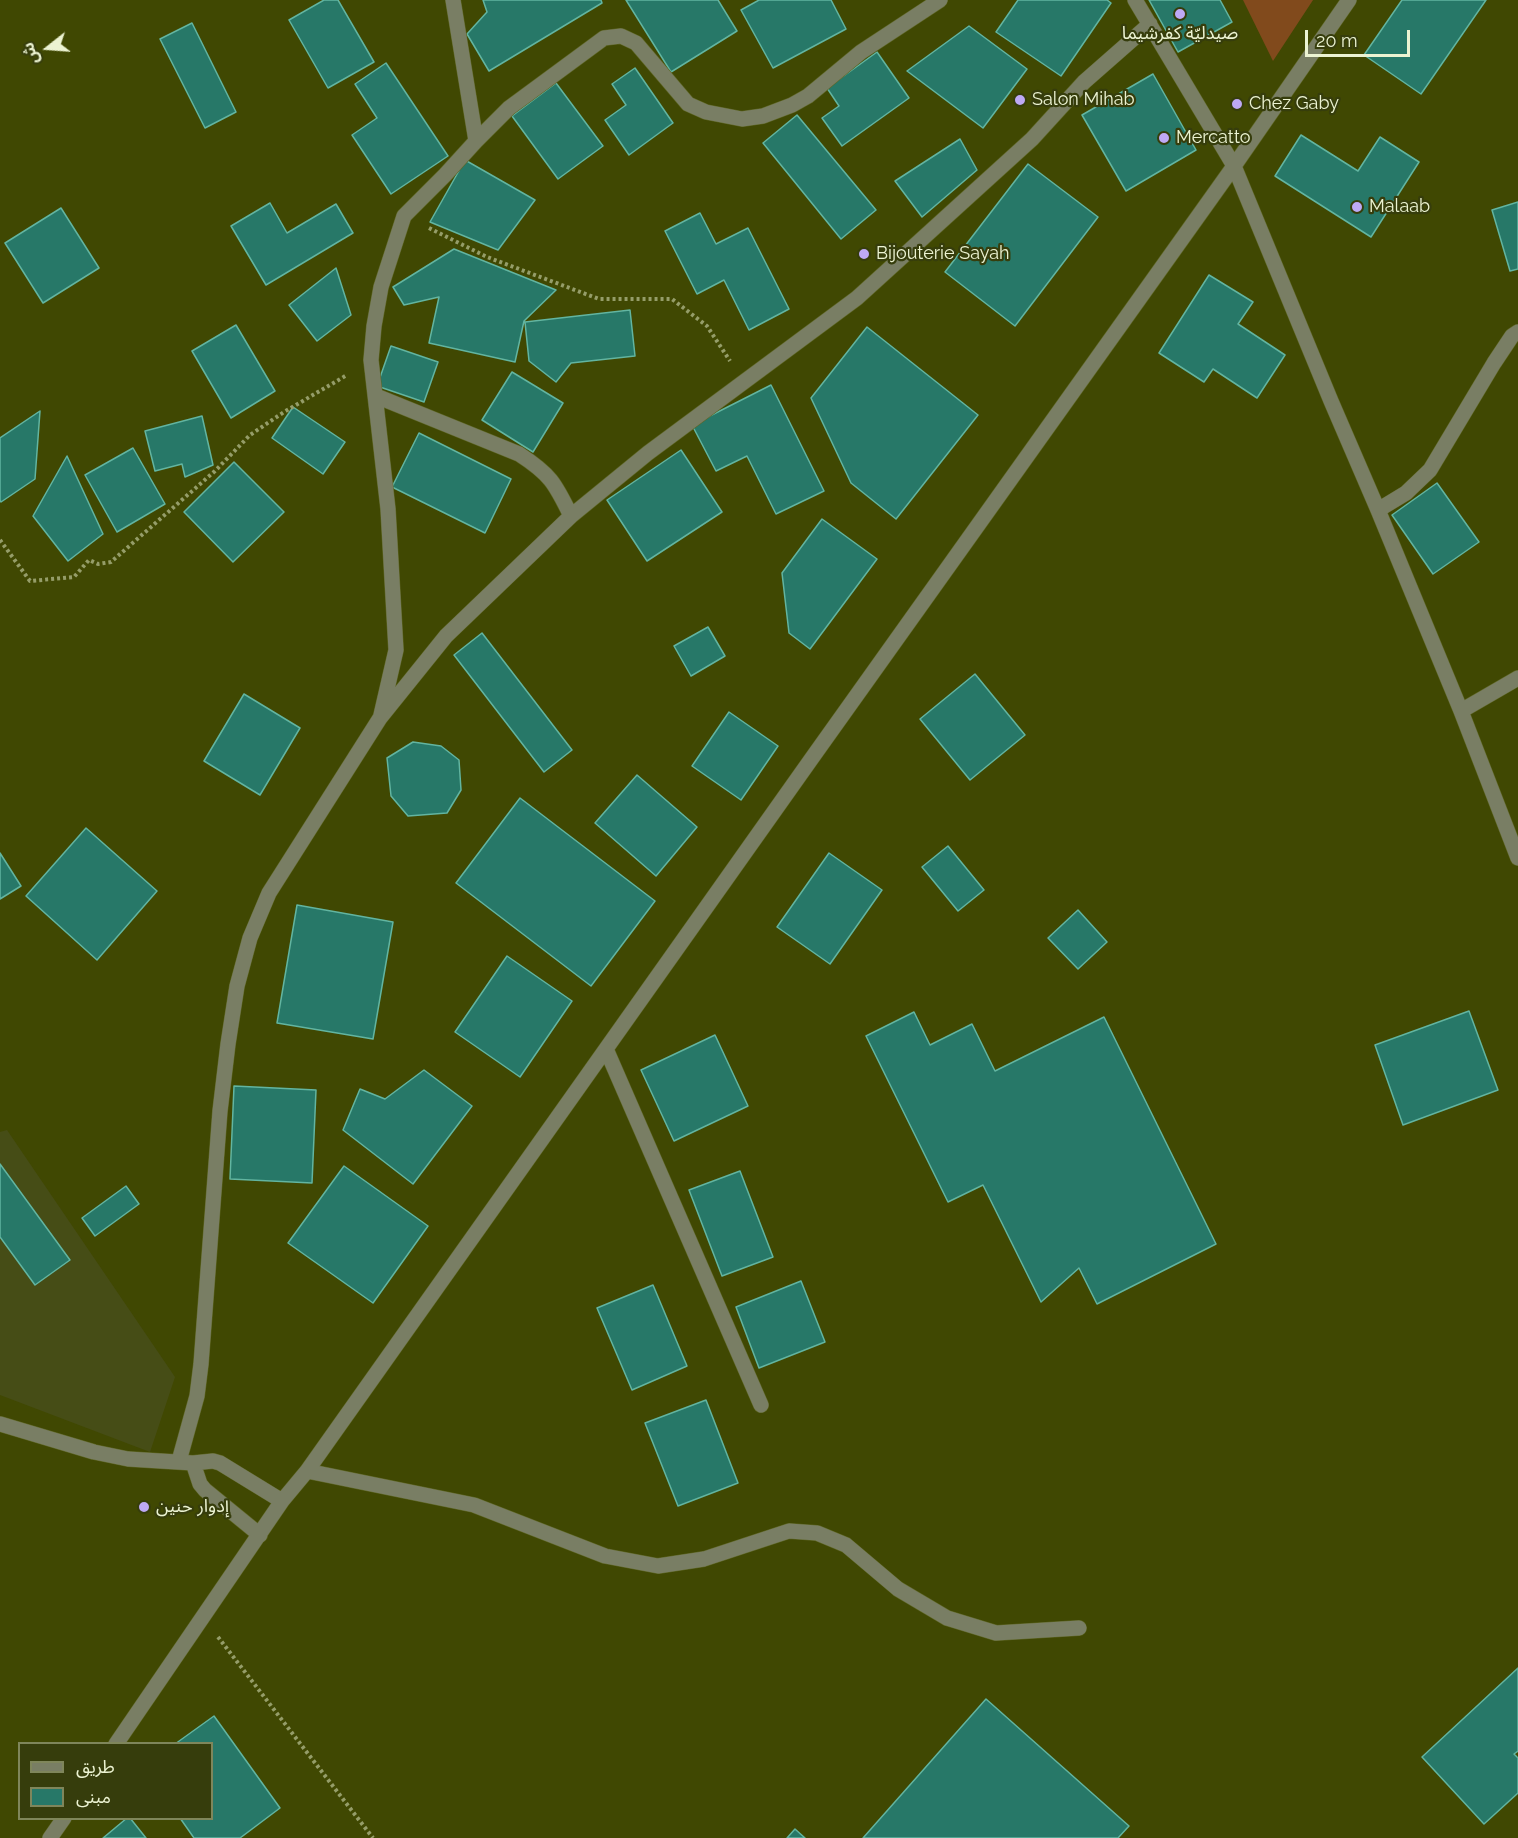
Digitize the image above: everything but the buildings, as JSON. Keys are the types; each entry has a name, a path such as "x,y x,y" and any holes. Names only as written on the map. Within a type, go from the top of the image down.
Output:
{"street":[{"path":"453,0 476,141"},
{"path":"380,718 396,650 388,509 371,360 381,286 404,216 509,108 604,38 621,36 636,43 688,104 706,112 742,119 763,116 792,105 861,52 940,0"},
{"path":"1135,0 1234,166 1461,711 1518,858"},
{"path":"117,1742 282,1501 307,1471 1234,166 1349,0"},
{"path":"260,1534 205,1490 186,1462 201,1364 222,1089 237,986 250,938 269,893 380,718 446,636 571,516 648,453 866,290 1032,139 1084,82 1150,24"},
{"path":"1378,510 1406,493 1430,470 1494,363 1512,336 1518,332"},
{"path":"376,396 519,453 540,467 555,484 571,516"},
{"path":"1461,711 1518,678"},
{"path":"606,1049 761,1405"},
{"path":"0,1424 94,1452 128,1459 220,1463 282,1501"},
{"path":"307,1471 474,1505 605,1556 658,1566 704,1559 789,1532 817,1533 846,1545 898,1589 946,1618 996,1633 1079,1628"},
{"path":"50,1838 63,1820"}],"path":[{"path":"404,216 488,256 599,299 672,300 707,326 744,383"},
{"path":"0,540 30,581 74,577 89,560 98,564 111,562 215,471 250,435 284,411 371,360"},
{"path":"203,1618 373,1838"}],"shaded area":[{"path":"1243,0 1313,0 1273,61"},
{"path":"7,1130 175,1377 150,1452 0,1395 0,1132"}],"place":[{"name":"صيدليّة كفرشيما","path":"1180,14"},
{"name":"Salon Mihab","path":"1020,100"},
{"name":"Chez Gaby","path":"1237,104"},
{"name":"Mercatto","path":"1164,138"},
{"name":"Malaab","path":"1357,207"},
{"name":"Bijouterie Sayah","path":"864,254"},
{"name":"إدوار حنين","path":"144,1507"}]}
